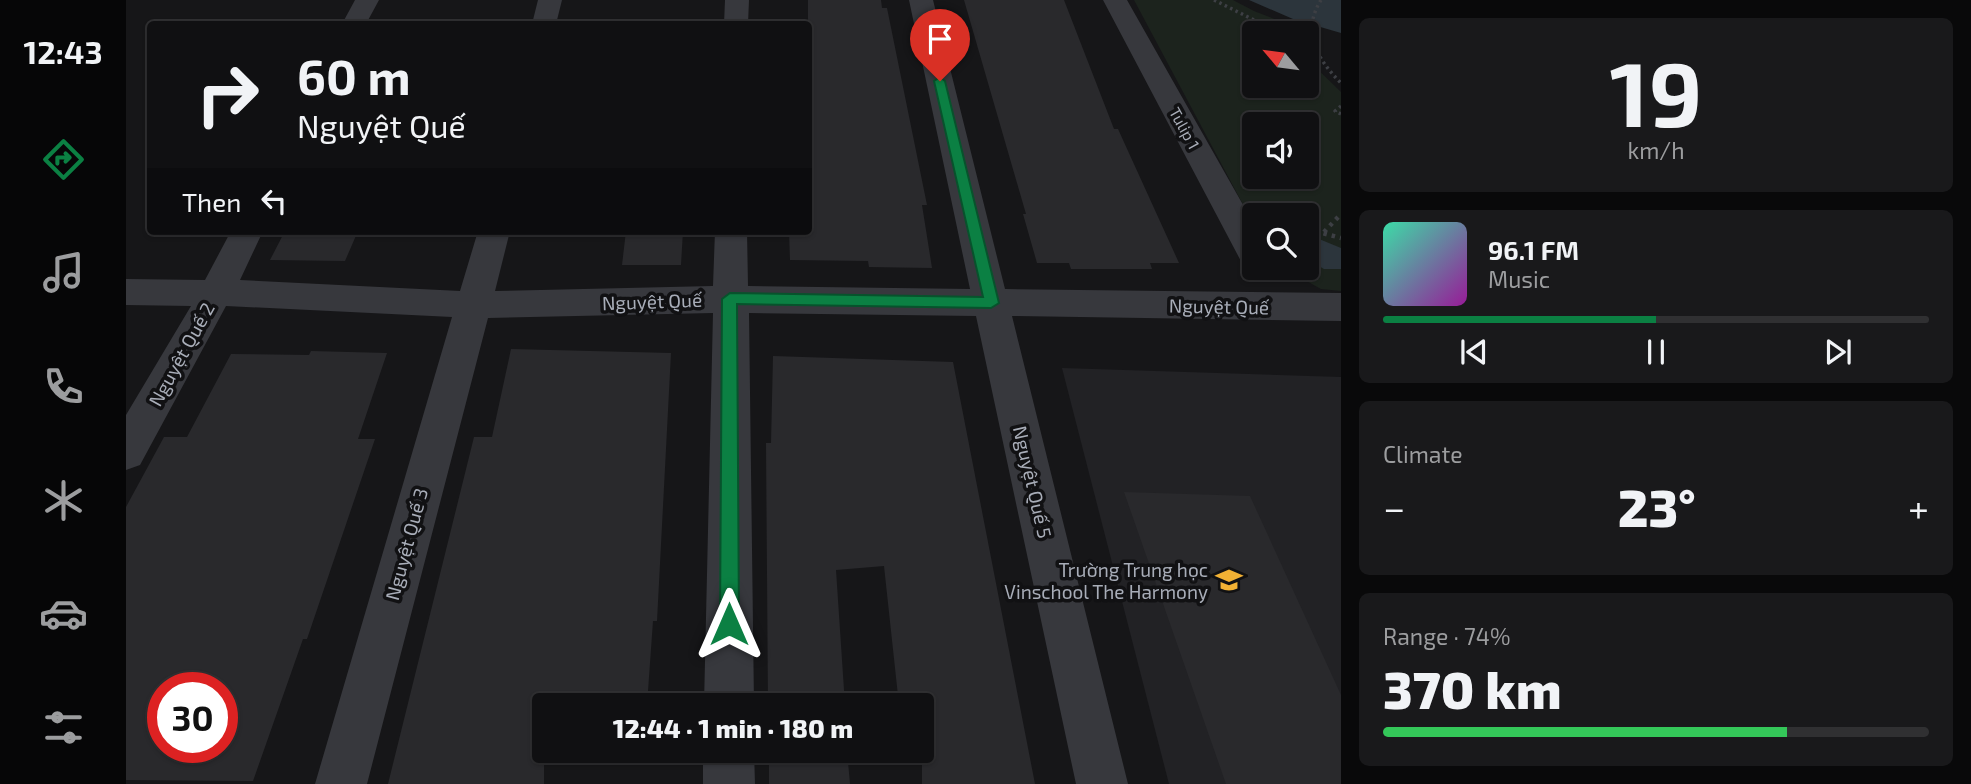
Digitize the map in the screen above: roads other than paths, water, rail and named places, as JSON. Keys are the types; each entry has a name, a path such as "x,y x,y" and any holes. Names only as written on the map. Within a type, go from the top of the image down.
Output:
{"street":[{"path":"356,21 367,0"},
{"path":"545,21 550,0"},
{"path":"736,21 737,0"},
{"name":"Nguyệt Quế 5","path":"921,0 1102,784"},
{"name":"Tulip 1","path":"1115,0 1242,232"},
{"name":"Nguyệt Quế 2","path":"126,452 216,293 245,235"},
{"name":"Nguyệt Quế 3","path":"341,784 493,235"},
{"path":"729,693 731,235"},
{"path":"1267,280 1282,307"},
{"name":"Nguyệt Quế","path":"126,292 216,293 472,305 730,299 1341,307"},
{"path":"729,763 729,784"}],"place":[{"name":"Trường Trung học Vinschool The Harmony","path":"1229,580"}]}
